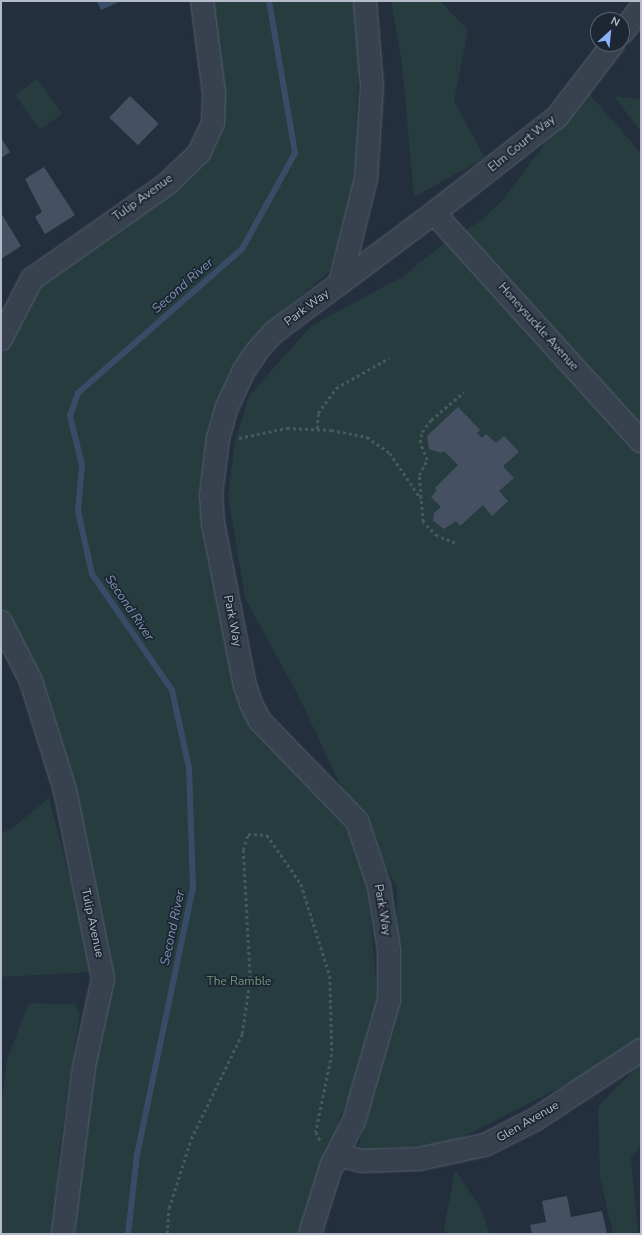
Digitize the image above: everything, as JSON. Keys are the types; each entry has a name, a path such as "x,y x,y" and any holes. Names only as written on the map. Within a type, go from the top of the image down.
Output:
{"street":[{"name":"Tulip Avenue","path":"1,339 32,280 167,184 199,153 213,123 214,93 202,1"},
{"name":"Park Way","path":"310,1234 332,1164 354,1121 389,1000 389,950 379,886 357,821 260,721 251,703 245,686 213,523 211,495 217,443 227,407 256,351 273,333 340,283 366,179 372,87 365,1"},
{"path":"630,22 641,8"},
{"name":"Elm Court Way","path":"340,283 434,213 557,117 607,52"},
{"name":"Honeysuckle Avenue","path":"434,213 641,441"},
{"name":"Tulip Avenue","path":"1,622 32,681 65,790 103,979 84,1067 63,1234"},
{"name":"Glen Avenue","path":"332,1164 344,1156 368,1161 420,1159 485,1145 536,1119 641,1050"}],"path":[{"path":"317,429 318,413 336,388 389,358"},
{"path":"455,543 437,536 423,522 419,475 427,460 420,443 422,432 431,420 464,392"},
{"path":"217,443 287,428 317,429 367,437 390,453 421,499"},
{"path":"167,1234 169,1208 190,1140 242,1034 250,979 244,850 248,834 267,835 301,884 330,976 332,1054 316,1132 332,1164"}],"green space":[{"name":"The Ramble","path":"208,1 356,1 360,34 354,182 330,271 284,310 242,366 212,424 199,495 245,712 331,805 366,860 378,1006 351,1100 346,1102 300,1234 76,1234 79,1175 104,1004 45,709 1,610 1,356 35,291 200,167"},
{"path":"391,1 440,1 468,30 454,101 485,158 414,197 402,62"},
{"path":"37,79 62,114 40,130 15,95"},
{"path":"585,89 641,153 641,1041 583,1076 447,1145 387,1148 363,1154 364,1150 358,1150 397,979 397,887 348,801 298,695 245,598 228,495 235,442 249,396 311,326 402,277 452,237 478,223 502,201"},
{"path":"614,96 641,99 641,132"},
{"path":"49,798 95,972 1,977 1,833 11,829"},
{"path":"29,1003 74,1004 80,1013 59,1154 53,1234 1,1234 1,1106 7,1059"},
{"path":"641,1062 641,1146 631,1157 638,1234 613,1234 600,1177 598,1107"},
{"path":"455,1170 480,1207 490,1234 446,1234 444,1228"}],"water":[{"path":"97,1 116,1 117,3 101,10"}],"building":[{"path":"130,96 159,124 138,145 109,118"},
{"path":"1,138 10,152 1,158"},
{"path":"44,167 75,215 45,234 35,217 42,212 25,179"},
{"path":"1,213 21,246 1,259"},
{"path":"458,407 480,430 477,433 482,438 486,434 496,443 504,436 519,452 503,466 514,478 499,491 508,501 492,516 483,505 460,526 456,521 444,529 433,521 434,513 441,507 431,497 437,490 435,488 458,465 444,451 441,453 429,449 427,436"},
{"path":"567,1196 571,1217 602,1211 607,1234 532,1234 530,1225 546,1222 542,1201"}],"waterway":[{"name":"Second River","path":"128,1234 137,1155 193,888 189,768 172,690 92,574 78,511 82,465 70,416 78,393 242,249 295,153 269,1"}]}
